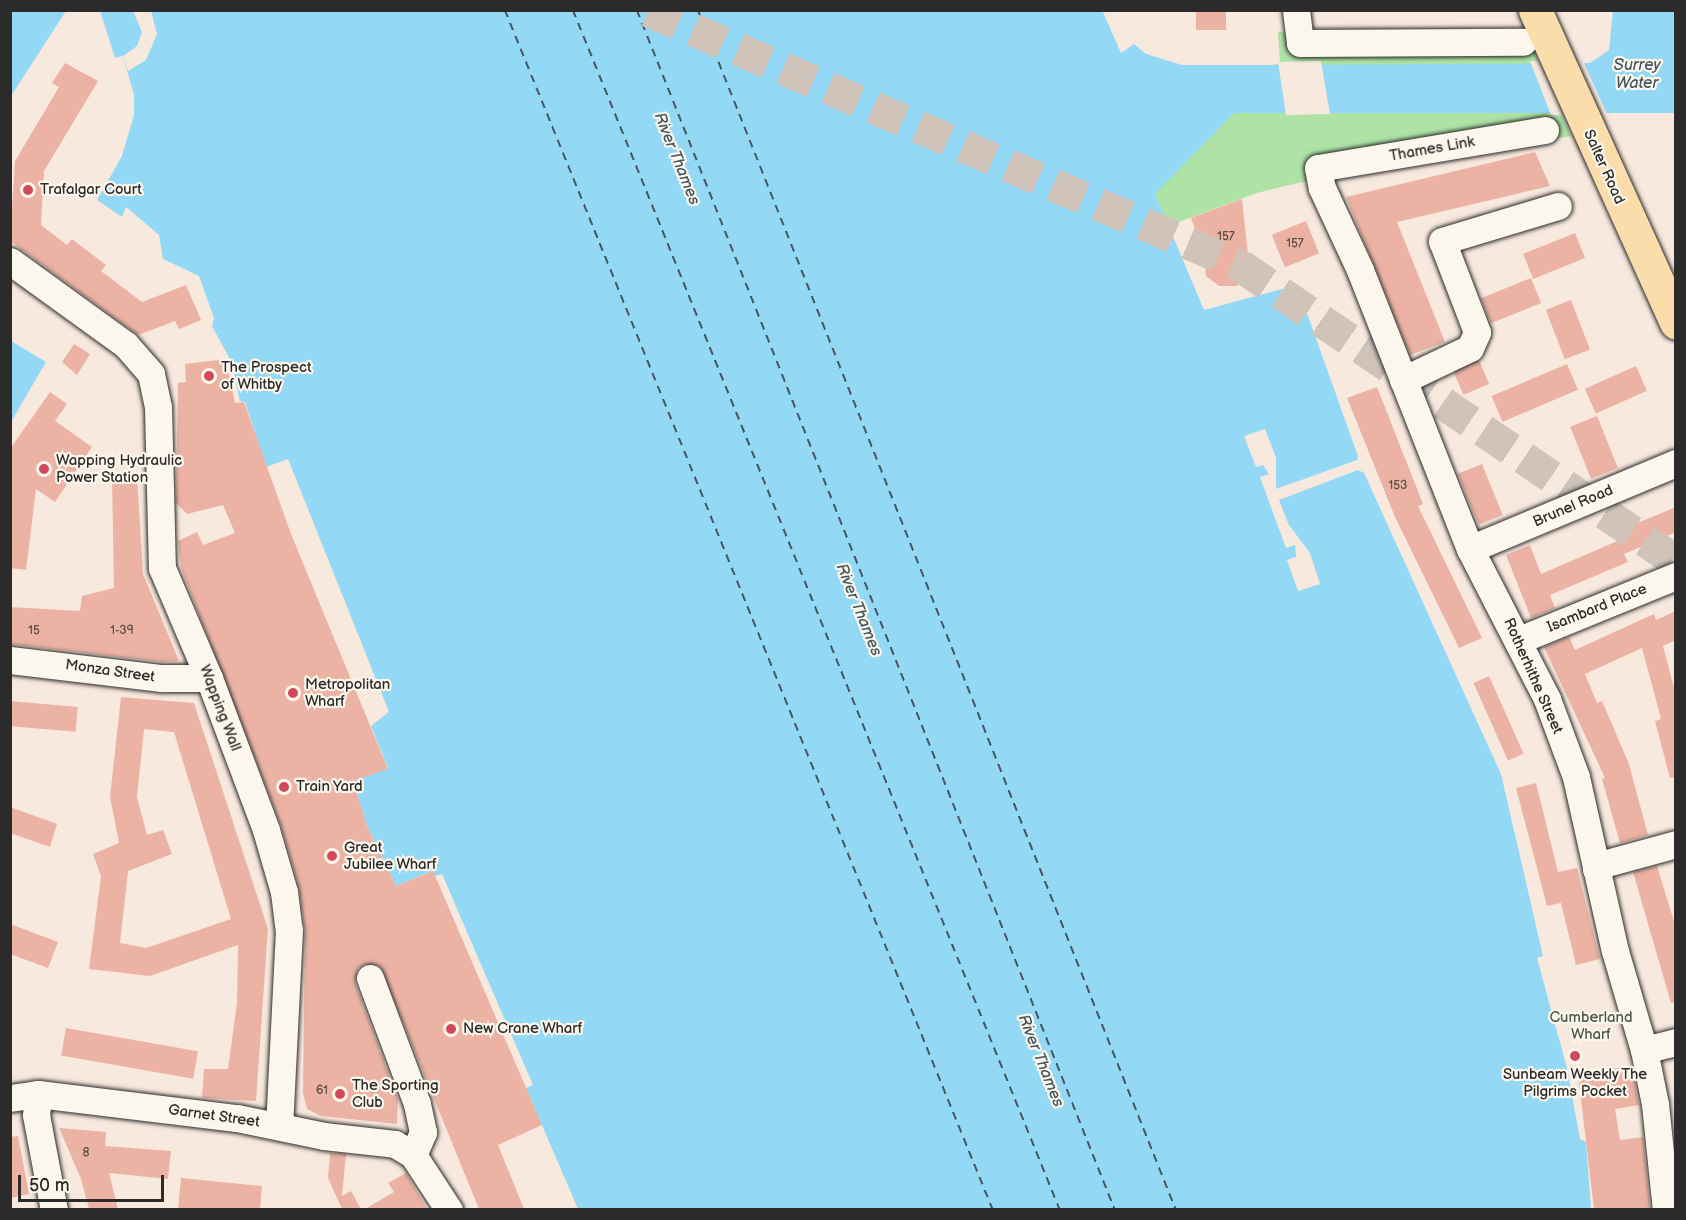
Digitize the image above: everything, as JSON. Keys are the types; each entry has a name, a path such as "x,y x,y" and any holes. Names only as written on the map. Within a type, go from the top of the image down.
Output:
{"main road":[{"name":"Salter Road","path":"1532,23 1676,323"}],"street":[{"path":"1296,10 1300,42 1532,23"},
{"name":"Thames Link","path":"1318,168 1545,130"},
{"name":"Rotherhithe Street","path":"1318,168 1322,188 1403,380 1470,549 1519,640 1547,699 1576,777 1633,1019 1644,1050 1655,1104 1666,1209"},
{"path":"1403,380 1470,348 1477,332 1442,241 1558,206"},
{"name":"Wapping Wall","path":"10,261 126,345 151,374 158,407 162,568 209,678 266,830 284,892 289,930 279,1125"},
{"name":"Brunel Road","path":"1470,549 1676,463"},
{"name":"Isambard Place","path":"1519,640 1676,576"},
{"name":"Monza Street","path":"10,660 162,678 209,678"},
{"path":"1596,869 1603,864 1676,844"},
{"path":"370,978 417,1104 423,1132 413,1155 449,1209"},
{"path":"1644,1050 1676,1042"},
{"path":"38,1094 36,1116 54,1209"},
{"name":"Garnet Street","path":"10,1098 38,1094 279,1125 324,1137 395,1144 413,1155"}],"green space":[{"path":"1524,29 1571,136 1298,183 1257,193 1179,222 1170,230 1155,194 1154,75 1280,64 1278,32"}],"water":[{"path":"1102,10 1121,53 1134,44 1146,54 1182,65 1590,63 1609,50 1613,11 1675,11 1675,113 1234,113 1155,194 1204,310 1297,285 1364,473 1501,774 1543,956 1537,958 1567,1068 1580,1139 1586,1142 1591,1209 578,1209 526,1088 533,1085 442,874 435,876 432,871 396,886 367,826 353,781 388,768 371,726 389,712 288,459 266,467 245,402 240,401 231,361 212,326 214,318 199,276 163,259 159,235 126,207 122,217 97,200 122,156 134,115 134,95 123,56 115,58 100,11"},
{"path":"10,11 66,11 11,96 10,96"},
{"path":"11,341 46,362 11,422"}],"pier":[{"path":"133,11 151,11 157,34 146,60 128,71 123,56 137,46 142,32"},
{"path":"1321,61 1330,114 1286,115 1278,62"},
{"path":"1530,61 1583,61 1608,116 1551,115"},
{"path":"1265,429 1276,458 1276,489 1357,460 1358,455 1364,473 1358,470 1279,500 1289,525 1310,553 1320,584 1298,591 1287,560 1296,557 1295,545 1286,548 1260,477 1269,474 1263,465 1256,467 1244,436"}],"building":[{"path":"1196,10 1226,10 1226,30 1196,30"},
{"name":"Trafalgar Court","path":"65,63 98,81 44,171 41,225 67,245 72,239 106,265 101,271 142,302 186,285 201,320 179,329 175,321 138,335 10,241 15,161 59,87 52,83"},
{"path":"1535,152 1550,186 1397,222 1445,342 1410,355 1346,197"},
{"path":"1242,199 1250,273 1237,286 1219,286 1206,276 1203,251 1191,218"},
{"path":"1306,221 1319,253 1285,267 1272,235"},
{"path":"1575,233 1585,258 1533,279 1523,254"},
{"path":"1531,278 1541,303 1491,323 1481,298"},
{"path":"1571,300 1590,349 1565,359 1546,310"},
{"path":"74,344 90,354 77,375 62,362"},
{"path":"226,359 235,403 244,402 291,534 388,769 353,781 367,826 396,886 433,871 542,1125 498,1145 524,1209 479,1209 380,966 364,964 358,968 355,983 398,1099 397,1124 321,1116 307,1109 303,1093 305,931 299,888 281,825 181,568 178,541 197,532 203,545 235,533 223,505 187,514 176,503 178,383 186,382 185,364"},
{"path":"1479,360 1489,384 1463,395 1453,371"},
{"path":"1567,364 1578,390 1502,422 1492,396"},
{"path":"1636,366 1647,391 1596,413 1585,389"},
{"path":"1377,387 1423,504 1418,506 1482,638 1459,648 1395,517 1347,398"},
{"name":"Wapping Hydraulic Power Station","path":"50,392 67,404 55,421 92,447 55,502 36,489 26,570 10,568 10,449"},
{"path":"1597,416 1618,468 1591,479 1570,427"},
{"path":"1482,464 1503,515 1478,525 1458,474"},
{"path":"137,476 143,574 179,661 163,662 10,644 10,607 80,611 82,596 114,588 112,477"},
{"path":"1676,507 1676,532 1624,554 1628,562 1550,595 1555,608 1531,618 1506,555 1530,545 1541,574 1622,539 1618,531"},
{"path":"1676,611 1676,640 1663,646 1676,695 1676,777 1670,778 1655,721 1661,719 1642,648 1585,674 1597,703 1602,701 1629,764 1648,835 1620,843 1602,779 1605,778 1544,647 1569,637 1575,650 1654,614 1656,620"},
{"path":"1489,676 1524,754 1508,761 1473,683"},
{"path":"121,697 194,703 268,929 256,1101 202,1098 204,1069 228,1069 237,1003 238,945 150,976 89,969 101,876 93,854 119,843 110,797","holes":["144,729 174,732 231,919 146,948 120,943 128,871 172,854 163,830 147,835 137,797"]},
{"path":"10,701 78,707 76,732 10,726"},
{"path":"1536,783 1558,872 1577,868 1600,959 1576,965 1561,903 1547,906 1516,788"},
{"path":"10,807 57,824 50,847 10,833"},
{"path":"1657,866 1676,928 1676,1002 1671,1003 1633,872"},
{"path":"10,924 58,942 48,968 10,954"},
{"path":"66,1028 198,1051 193,1079 61,1056"},
{"path":"1631,1066 1639,1105 1615,1109 1620,1140 1643,1137 1650,1209 1594,1209 1578,1074"},
{"path":"59,1128 106,1132 105,1146 171,1151 168,1179 109,1173 118,1209 89,1209 81,1179"},
{"path":"18,1136 29,1194 10,1198 10,1137"},
{"path":"330,1153 346,1154 342,1196 351,1191 361,1209 342,1209 328,1178"},
{"path":"406,1173 427,1209 365,1209 394,1192 388,1183"},
{"path":"181,1178 262,1186 260,1209 178,1209"}],"ferry route":[{"path":"505,10 993,1210"},
{"path":"573,10 1060,1210"},
{"path":"637,10 1115,1210"},
{"path":"698,10 1176,1210"}],"tunnel":[{"path":"648,10 1240,265 1676,561"}],"place":[{"name":"Trafalgar Court","path":"28,190"},
{"name":"The Prospect of Whitby","path":"209,376"},
{"name":"Wapping Hydraulic Power Station","path":"44,469"},
{"name":"Metropolitan Wharf","path":"293,693"},
{"name":"Train Yard","path":"284,787"},
{"name":"Great Jubilee Wharf","path":"332,856"},
{"name":"New Crane Wharf","path":"451,1029"},
{"name":"Sunbeam Weekly The Pilgrims Pocket","path":"1575,1056"},
{"name":"The Sporting Club","path":"340,1094"}],"water label":[{"name":"Surrey Water","path":"1637,75"},
{"name":"River Thames","path":"676,159"},
{"name":"River Thames","path":"858,610"},
{"name":"River Thames","path":"1040,1061"}],"park label":[{"name":"Cumberland Wharf","path":"1591,1026"}]}
